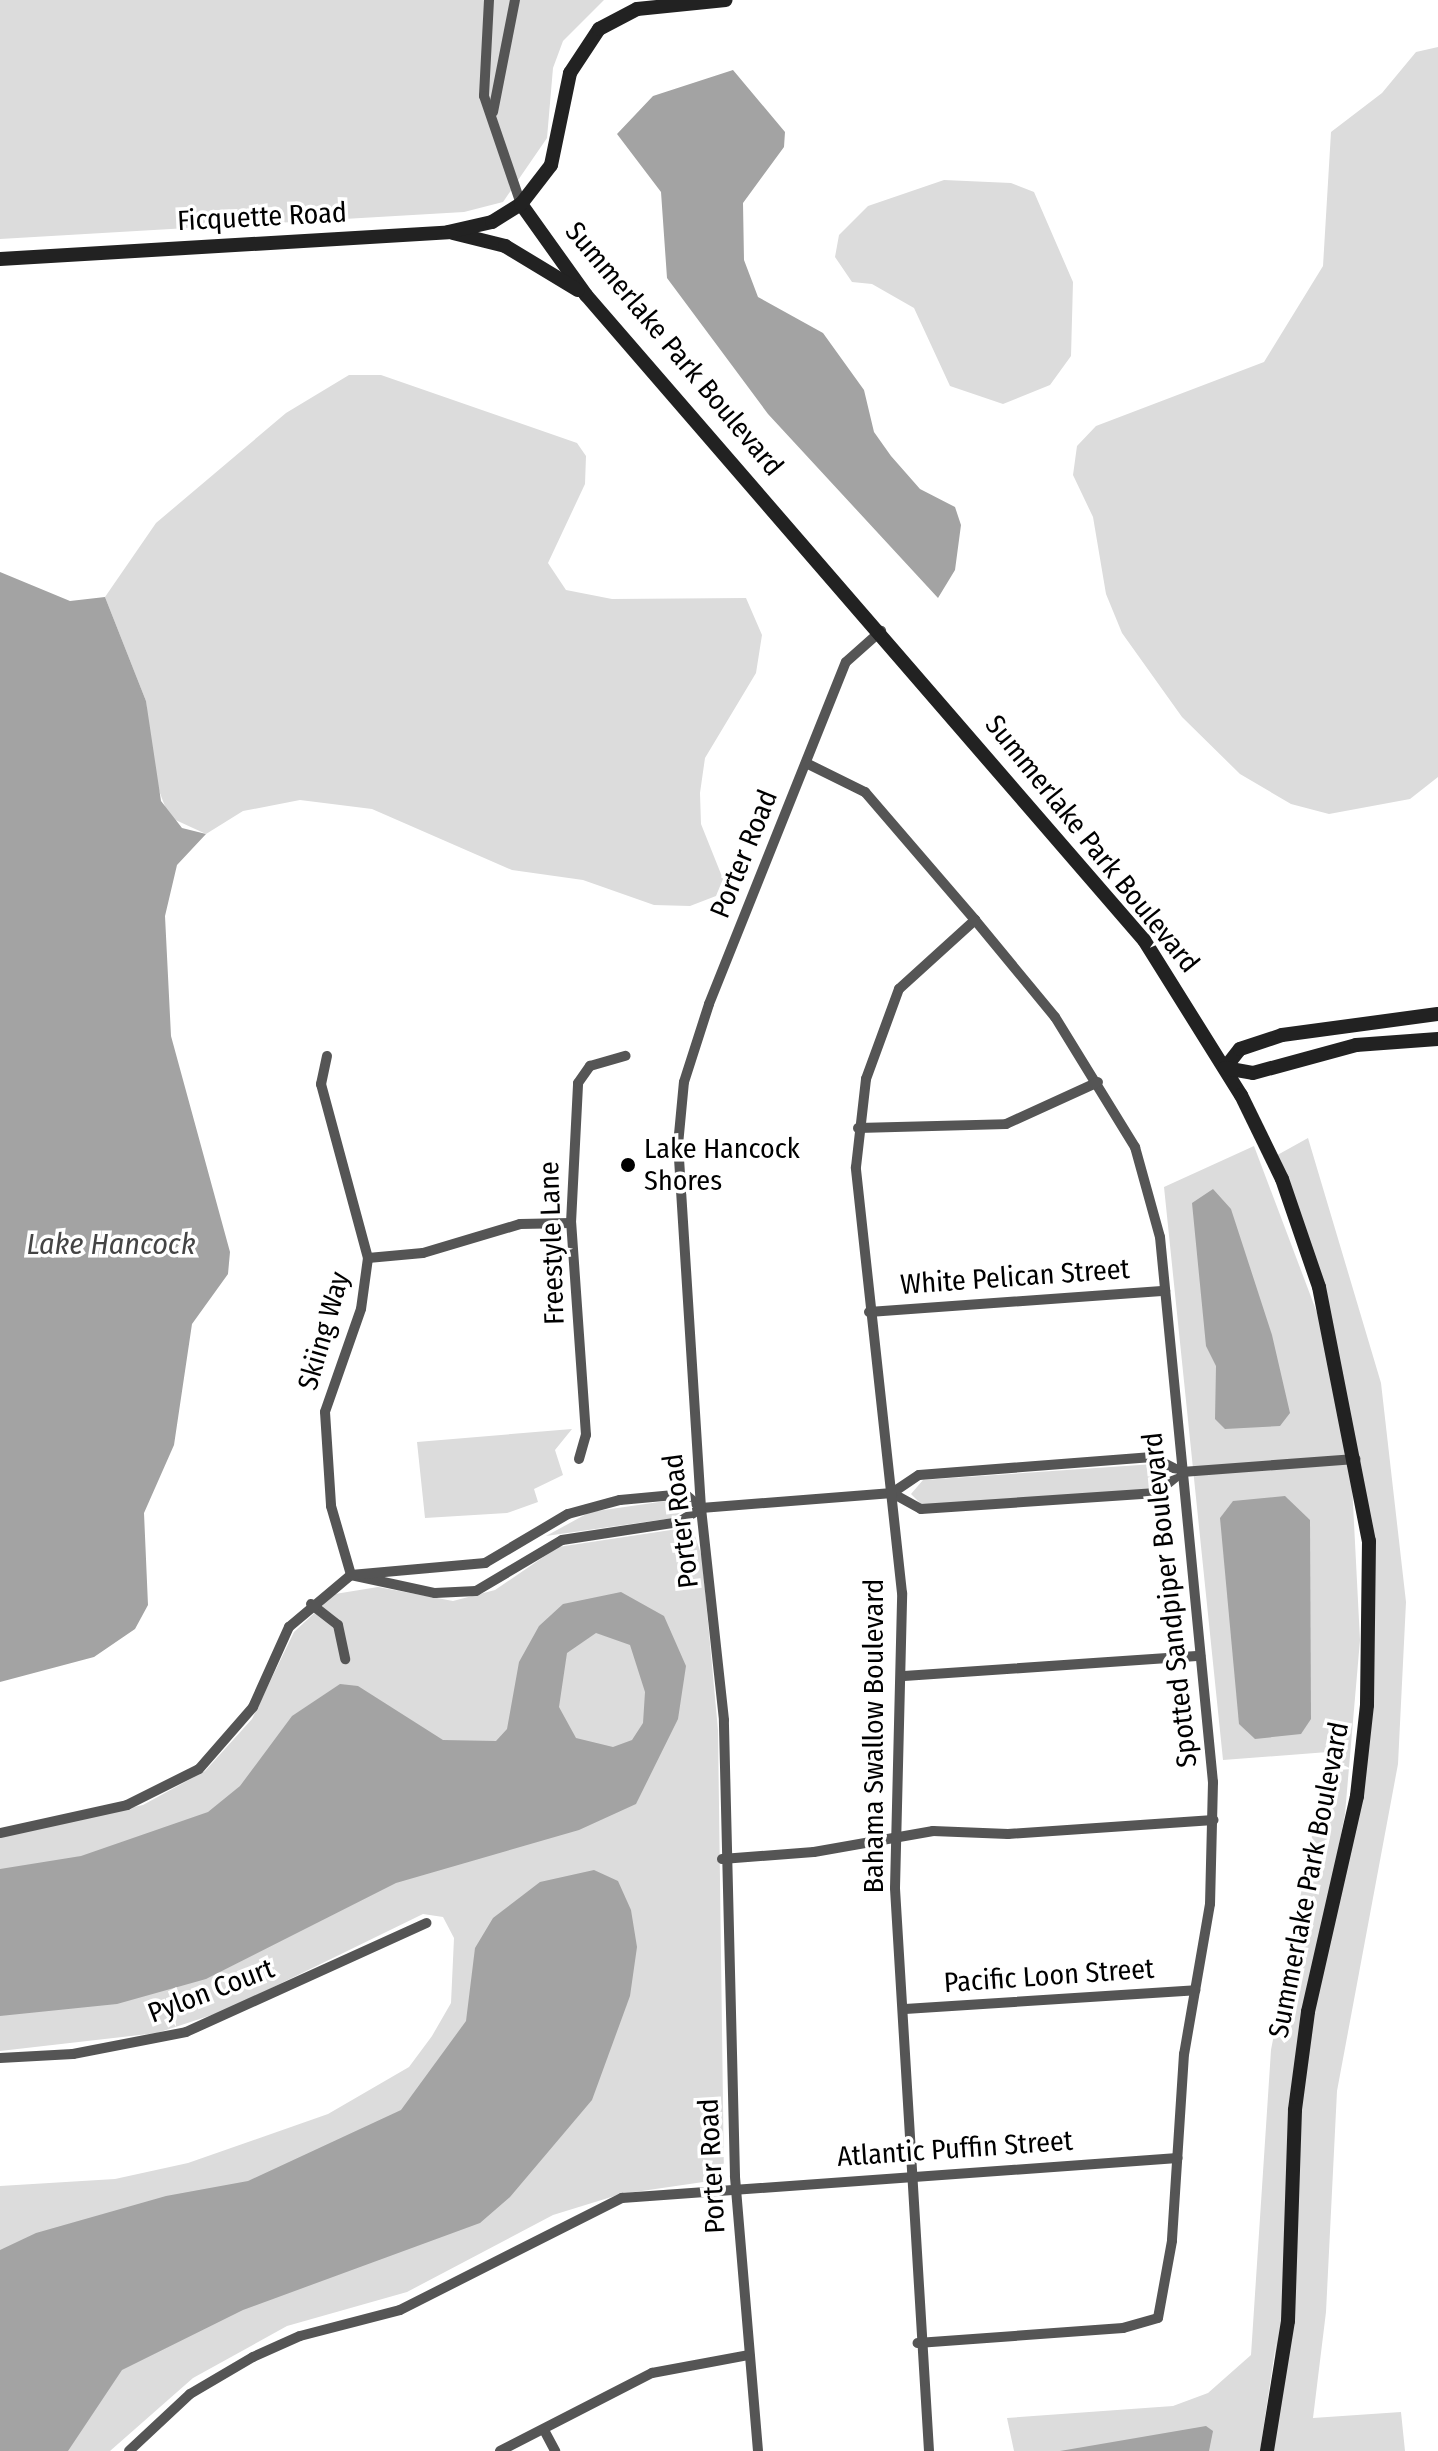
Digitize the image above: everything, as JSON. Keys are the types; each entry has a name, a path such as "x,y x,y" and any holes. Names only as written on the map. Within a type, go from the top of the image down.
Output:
{"main road":[{"path":"521,204 551,165 570,73 599,29 637,9 726,0"},
{"name":"Ficquette Road","path":"0,259 448,232 492,222 521,204"},
{"name":"Summerlake Park Boulevard","path":"521,204 586,295 881,630 1144,940 1225,1068 1282,1179 1319,1287 1359,1459 1369,1541 1367,1705 1357,1796 1308,2012 1295,2110 1288,2321 1267,2451"},
{"path":"448,232 505,246 586,295"},
{"path":"1438,1014 1282,1035 1240,1049 1225,1068 1253,1073 1332,1049 1438,1039"}],"street":[{"name":"Summerlake Park Boulevard","path":"489,0 482,50 484,96 493,112 521,204"},
{"name":"Summerlake Park Boulevard","path":"493,112 515,0"},
{"name":"Porter Road","path":"758,2451 736,2187 722,1859 724,1720 701,1508 677,1181 684,1082 846,662 881,630"},
{"name":"Spotted Sandpiper Boulevard","path":"806,763 865,792 975,920 1098,1082 1153,1196 1165,1291 1214,1820 1178,2158 1167,2301 1158,2318 1123,2328 918,2343"},
{"name":"Bahama Swallow Boulevard","path":"929,2451 918,2343 898,1835 904,1676 892,1493 869,1312 858,1128 866,1079 899,989 975,920"},
{"name":"Skiing Way","path":"327,1056 321,1084 368,1258 361,1309 325,1412 331,1506 351,1575"},
{"name":"Freestyle Lane","path":"579,1459 586,1435 571,1223 578,1083 590,1066 626,1056"},
{"path":"858,1128 1006,1124 1098,1082"},
{"path":"368,1258 423,1253 520,1224 571,1223"},
{"name":"White Pelican Street","path":"869,1312 1165,1291"},
{"path":"351,1575 435,1593 476,1591 542,1550 606,1530 679,1522 701,1508 892,1493 919,1475 1152,1457 1182,1472 1359,1459"},
{"path":"892,1493 921,1509 1156,1493 1182,1472"},
{"path":"0,1833 127,1805 199,1769 238,1730 275,1651 311,1604 351,1575 391,1567 470,1567 534,1536 568,1514 620,1500 685,1494 701,1508"},
{"path":"534,1536 542,1550"},
{"path":"311,1604 338,1625 345,1659"},
{"path":"904,1676 1200,1656"},
{"path":"722,1859 814,1852 898,1835 1214,1820"},
{"name":"Pylon Court","path":"0,2058 73,2054 186,2032 426,1923"},
{"name":"Pacific Loon Street","path":"905,2009 1195,1990"},
{"name":"Atlantic Puffin Street","path":"129,2451 190,2394 300,2336 400,2310 622,2198 736,2187 1178,2158"},
{"path":"500,2451 652,2373 749,2355"},
{"path":"544,2430 555,2451"}],"shaded area":[{"path":"0,0 604,0 563,41 553,68 547,138 503,202 464,212 0,239"},
{"path":"1438,47 1438,777 1410,799 1329,814 1291,804 1240,774 1182,717 1122,633 1106,594 1093,517 1073,475 1077,446 1096,426 1264,362 1323,266 1331,132 1382,93 1416,52"},
{"path":"944,180 1011,183 1034,192 1073,282 1071,356 1050,385 1003,404 950,386 914,308 872,284 852,282 835,257 839,235 868,206"},
{"path":"349,375 381,375 577,443 586,456 585,484 548,563 566,590 612,599 746,598 762,635 756,673 705,758 700,793 701,824 723,879 716,896 690,906 654,905 583,880 512,870 372,809 300,800 243,811 206,834 169,817 152,772 146,701 105,597 156,523 286,413"},
{"path":"1308,1138 1381,1383 1406,1602 1398,1764 1337,2091 1326,2312 1313,2418 1401,2412 1405,2451 1267,2451 1295,2110 1357,1796 1369,1541 1342,1376 1272,1158"},
{"path":"1254,1146 1319,1318 1352,1484 1360,1640 1345,1814 1291,2090 1282,2303 1260,2451 1014,2451 1007,2418 1173,2406 1208,2393 1251,2355 1271,2050 1328,1752 1223,1760 1164,1187"},
{"path":"572,1429 555,1450 563,1475 534,1489 538,1502 507,1513 425,1518 417,1442"},
{"path":"1154,1464 1160,1483 1147,1490 923,1506 911,1494 923,1480"},
{"path":"673,1500 681,1512 673,1518 546,1536 590,1512"},
{"path":"684,1528 695,1536 702,1557 718,1730 724,2179 621,2194 553,2215 407,2292 287,2326 193,2378 110,2451 0,2451 0,2186 115,2179 188,2163 328,2114 409,2067 432,2036 451,2003 454,1938 443,1917 423,1914 224,2011 157,2033 0,2051 0,1837 143,1805 205,1771 252,1719 294,1632 335,1594 378,1587 453,1601 495,1590 558,1547"}],"water":[{"path":"733,70 785,132 784,147 743,203 744,260 758,297 823,333 864,390 874,432 891,456 920,489 955,507 961,525 955,570 938,598 768,414 667,278 661,192 617,134 653,96"},
{"name":"Lake Hancock","path":"0,572 70,601 105,597 146,701 161,801 182,828 206,834 177,865 165,916 171,1036 230,1252 228,1274 192,1324 174,1445 144,1513 148,1605 135,1629 94,1657 0,1682"},
{"path":"1213,1189 1231,1209 1272,1335 1290,1413 1280,1426 1225,1429 1215,1419 1216,1366 1206,1346 1192,1203"},
{"path":"1285,1496 1310,1520 1311,1719 1301,1734 1255,1739 1239,1724 1220,1518 1233,1501"},
{"path":"621,1592 664,1616 686,1666 678,1719 636,1804 579,1830 396,1883 206,1979 117,2004 0,2016 0,1869 81,1856 208,1812 240,1786 292,1716 340,1684 358,1686 443,1740 496,1741 507,1729 519,1662 539,1626 563,1604","holes":["596,1633 630,1645 645,1692 643,1723 632,1740 613,1747 576,1738 559,1707 567,1653"]},
{"path":"594,1870 618,1881 631,1910 637,1947 630,1996 592,2100 510,2197 480,2223 243,2310 122,2370 68,2451 0,2451 0,2250 36,2233 166,2196 248,2181 401,2110 466,2021 475,1948 493,1918 540,1882"},
{"path":"1206,2426 1213,2431 1209,2451 1060,2451"}],"place":[{"name":"Lake Hancock Shores","path":"628,1165"}]}
